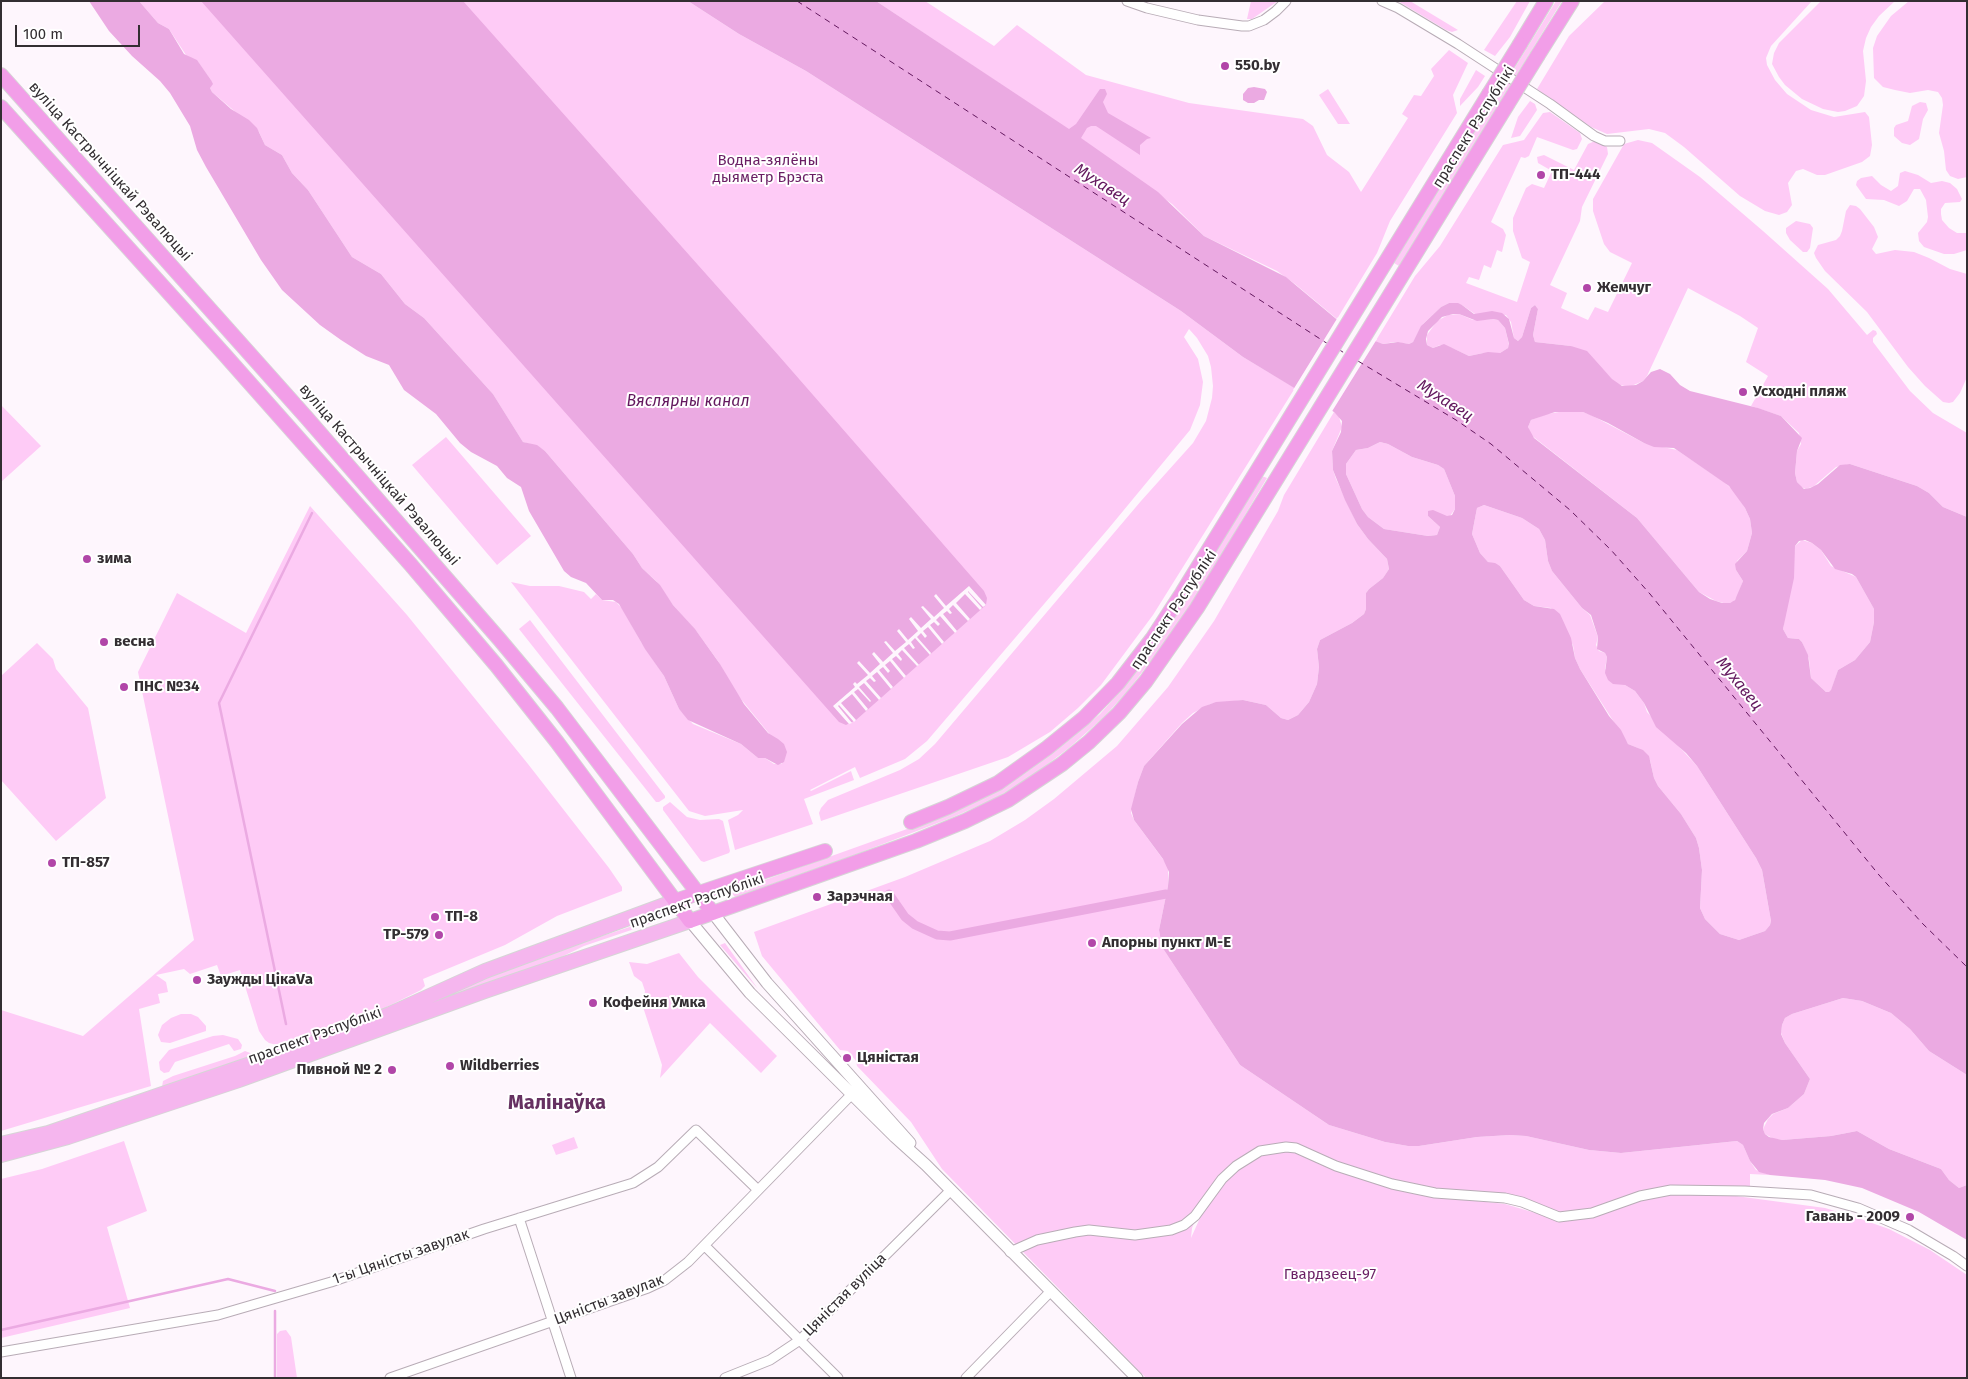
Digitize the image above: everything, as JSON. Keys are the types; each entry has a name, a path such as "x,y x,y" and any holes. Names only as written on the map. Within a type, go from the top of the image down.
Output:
{"highway":[{"name":"праспект Рэспублікі","path":"912,822 998,783 1047,748 1084,718 1118,683 1152,639 1255,477 1546,1"},
{"name":"праспект Рэспублікі","path":"690,921 916,841 965,821 1008,800 1062,764 1089,742 1119,712 1146,681 1197,608 1572,1"},
{"name":"вуліца Кастрычніцкай Рэвалюцыі","path":"1,75 334,447 420,546 557,708 713,913"},
{"path":"1,107 291,430 496,666 557,742 690,921"},
{"path":"291,430 306,417"},
{"path":"318,461 334,447"},
{"name":"праспект Рэспублікі","path":"676,901 825,851"}],"main road":[{"name":"праспект Рэспублікі","path":"1,1144 48,1133 338,1034 408,1006 485,971 676,901"},
{"name":"праспект Рэспублікі","path":"1,1155 68,1137 239,1080 485,990 690,921"}],"street":[{"path":"1127,1 1147,8 1198,20 1249,26 1264,20 1286,1"},
{"path":"1382,1 1398,8 1458,44 1550,104 1594,136 1605,141 1620,141"},
{"path":"713,913 766,983 901,1131 926,1165"},
{"path":"690,921 750,993 895,1137 926,1165 1010,1252 1137,1378"},
{"name":"Цяністы завулак","path":"390,1378 657,1285 681,1269 705,1246 852,1094"},
{"name":"1-ы Цяністы завулак","path":"1,1352 234,1311 331,1282 519,1218 623,1187 642,1179 658,1167 696,1130 758,1190"},
{"path":"1010,1252 1037,1240 1082,1231 1135,1234 1171,1230 1184,1225 1195,1216 1222,1179 1236,1166 1260,1151 1286,1147 1296,1148 1336,1166 1392,1184 1435,1193 1505,1198 1522,1202 1559,1217 1592,1214 1640,1196 1671,1190 1811,1195 1858,1208 1900,1226 1931,1242 1967,1266"},
{"name":"Цяністая вуліца","path":"724,1378 770,1360 800,1340 951,1190"},
{"path":"519,1218 570,1378"},
{"path":"705,1246 838,1378"},
{"path":"966,1378 1051,1291"}],"green space":[{"name":"Водна-зялёны дыяметр Брэста","path":"139,1 688,1 739,34 806,71 1181,311 1243,357 1295,388 1153,615 1101,685 1078,708 1050,732 1008,757 821,821 819,813 828,800 900,770 919,759 935,744 1141,501 1193,443 1206,421 1213,386 1208,356 1189,329 1184,337 1198,359 1203,382 1200,405 1190,430 927,741 905,759 860,778 855,767 810,790 851,771 854,780 804,799 813,824 735,850 728,820 743,810 705,816 689,811 511,582 530,586 559,586 584,592 591,599 596,594 602,600 616,602 622,608 641,642 664,676 679,709 693,724 741,744 758,758 765,758 774,764 782,764 771,736 736,693 718,661 697,632 545,451 537,446 523,442 493,394 424,318 405,304 381,274 352,257 308,190 292,173 282,155 265,145 259,132 212,92 210,88 211,80 198,62 186,55 169,29 158,23"},
{"path":"876,1 925,1 994,46 1017,25 1086,75 1189,103 1303,119 1313,126 1327,155 1349,172 1361,192 1408,118 1402,114 1414,95 1421,96 1434,76 1431,69 1449,50 1468,63 1453,95 1457,113 1390,221 1377,253 1337,319 1277,271 1204,236 1172,204 1069,130"},
{"path":"1251,1 1278,1 1252,19 1247,19"},
{"path":"1398,1 1410,1 1458,30 1452,32 1446,30"},
{"path":"1517,1 1530,1 1510,37 1495,56 1484,50"},
{"path":"1556,1 1562,1 1399,266 1394,263"},
{"path":"1605,1 1812,1 1771,46 1766,58 1767,65 1775,80 1787,94 1811,110 1834,117 1865,112 1869,117 1872,145 1870,156 1862,162 1825,175 1817,175 1803,169 1796,171 1788,183 1792,205 1787,212 1779,215 1765,211 1740,196 1684,147 1665,133 1649,129 1607,134 1591,127 1537,89 1569,36"},
{"path":"1821,1 1895,1 1879,16 1866,38 1863,51 1866,81 1864,96 1857,106 1845,111 1838,112 1823,109 1802,99 1785,85 1772,64 1774,53 1779,43"},
{"path":"1909,1 1967,1 1967,177 1958,179 1950,176 1946,170 1944,151 1939,133 1943,105 1942,98 1938,92 1928,90 1910,93 1895,90 1883,87 1874,78 1873,48 1877,36 1891,16"},
{"path":"1476,70 1485,76 1478,87 1460,106 1460,99"},
{"path":"1328,89 1350,124 1338,124 1319,95"},
{"path":"1530,101 1535,104 1537,110 1520,136 1511,138 1518,117"},
{"path":"1920,102 1926,103 1928,110 1923,119 1919,139 1910,145 1902,143 1894,136 1894,128 1896,125 1908,121 1912,106"},
{"path":"1550,112 1580,133 1582,139 1577,149 1573,150 1537,137 1529,156 1521,157 1491,222 1503,229 1506,235 1502,252 1497,250 1491,268 1484,265 1479,280 1469,277 1466,283 1517,302 1530,262 1522,258 1513,231 1513,218 1526,188 1532,184 1544,188 1552,171 1538,163 1537,157 1544,155 1574,170 1588,144 1595,141 1607,147 1608,154 1582,207 1580,221 1550,285 1567,293 1561,308 1588,320 1595,307 1608,312 1632,263 1610,252 1604,244 1593,211 1593,199 1624,144 1638,140 1652,143 1700,177 1828,289 1867,335 1873,330 1876,331 1877,334 1873,338 1873,342 1910,391 1933,413 1967,433 1967,517 1943,507 1929,493 1917,486 1850,464 1836,467 1814,486 1806,489 1801,487 1797,482 1795,473 1797,451 1801,444 1799,433 1781,416 1751,406 1768,376 1746,362 1758,328 1688,288 1647,376 1643,381 1629,387 1616,384 1607,374 1571,346 1535,342 1533,335 1538,309 1535,305 1531,308 1522,337 1518,341 1514,338 1511,322 1506,315 1475,314 1462,305 1449,303 1441,307 1423,324 1413,342 1409,344 1394,342 1383,344 1375,342 1415,276 1440,246 1503,145 1524,140 1543,113"},
{"path":"1905,171 1918,175 1931,183 1942,181 1950,183 1957,189 1962,199 1960,202 1945,203 1941,209 1941,214 1942,220 1949,228 1957,233 1967,233 1967,250 1954,254 1944,254 1924,247 1919,241 1918,233 1927,222 1928,217 1926,200 1920,189 1914,189 1907,201 1899,206 1884,200 1866,199 1856,185 1857,181 1861,178 1872,176 1891,191 1898,186 1900,173"},
{"path":"1850,205 1860,209 1874,227 1878,237 1872,249 1876,254 1895,250 1914,252 1950,269 1967,274 1967,377 1960,393 1953,402 1943,402 1925,386 1908,367 1867,312 1825,271 1816,258 1814,253 1818,245 1836,240 1840,236 1846,211"},
{"path":"1796,221 1810,224 1813,228 1810,248 1807,252 1803,252 1790,240 1786,233 1786,228"},
{"path":"1459,314 1473,320 1498,320 1505,328 1508,348 1500,353 1483,353 1469,356 1440,345 1433,348 1427,345 1427,335 1437,321 1448,315"},
{"path":"1,405 41,446 1,482"},
{"path":"1565,411 1583,412 1644,443 1677,450 1734,491 1750,519 1752,533 1747,551 1737,561 1736,570 1743,581 1733,602 1727,604 1716,601 1699,592 1637,518 1531,435 1528,427 1531,420 1547,414"},
{"name":"Гвардзеец-97","path":"1334,412 1339,417 1342,427 1332,451 1333,470 1336,479 1357,524 1387,559 1389,569 1383,578 1366,593 1366,609 1364,614 1352,623 1320,640 1317,649 1319,667 1317,684 1309,702 1298,715 1288,720 1281,718 1266,705 1243,700 1210,704 1193,713 1182,723 1144,766 1138,782 1131,813 1134,820 1168,866 1168,886 1159,930 1162,947 1240,1065 1329,1125 1385,1142 1408,1146 1477,1137 1510,1135 1526,1136 1589,1150 1621,1153 1737,1141 1743,1145 1756,1170 1770,1175 1750,1174 1750,1186 1745,1187 1745,1191 1664,1189 1647,1191 1592,1211 1575,1214 1559,1213 1513,1196 1433,1189 1395,1182 1334,1162 1296,1144 1282,1144 1269,1146 1244,1157 1219,1177 1202,1203 1192,1228 1191,1238 1217,1189 1227,1178 1250,1160 1266,1153 1296,1149 1317,1160 1394,1189 1430,1196 1505,1204 1556,1219 1587,1217 1640,1199 1665,1194 1736,1196 1825,1208 1889,1229 1930,1250 1967,1275 1967,1378 1146,1378 942,1169 911,1122 857,1066 856,1061 848,1051 840,1050 762,956 754,932 905,877 990,841 1025,820 1054,799 1117,746 1168,687 1214,621 1278,511 1284,495"},
{"path":"446,437 531,536 497,565 412,465"},
{"path":"1380,442 1444,469 1455,496 1455,509 1450,516 1428,516 1440,527 1437,535 1428,536 1384,529 1368,517 1362,509 1346,474 1346,464 1356,450 1368,448"},
{"path":"1262,476 1267,478 1176,628 1127,692 1103,718 1069,748 1032,776 994,799 951,818 735,897 731,892 949,814 991,794 1028,771 1064,744 1100,714 1123,688 1171,624"},
{"path":"1484,505 1522,518 1539,529 1545,540 1548,561 1552,571 1590,615 1598,637 1596,645 1599,651 1605,653 1607,657 1605,669 1635,691 1644,703 1647,712 1697,766 1762,870 1771,921 1765,931 1739,940 1720,934 1705,919 1700,908 1702,870 1696,838 1681,814 1658,786 1650,760 1640,749 1628,744 1580,669 1575,658 1573,645 1551,608 1534,606 1524,600 1500,566 1488,562 1480,553 1472,534 1477,508"},
{"path":"310,506 407,615 528,764 609,868 622,887 622,891 557,916 505,945 423,979 425,986 421,990 363,1019 277,1045 265,1040 259,1031 240,970 221,976 217,965 190,974 184,969 156,975 166,982 168,992 158,994 160,1003 139,1009 151,1086 1,1131 1,1010 83,1036 194,940 138,672 177,593 246,633"},
{"path":"1802,540 1812,543 1821,550 1831,566 1856,577 1874,609 1874,622 1870,642 1855,660 1838,670 1829,692 1826,692 1811,678 1809,659 1802,642 1799,639 1788,638 1783,629 1795,546"},
{"path":"530,620 665,798 656,802 519,629"},
{"path":"37,643 53,659 56,669 88,708 106,798 56,841 1,780 1,676"},
{"path":"670,802 687,817 700,820 719,819 723,821 729,853 704,862 701,861 663,810 663,807"},
{"path":"651,920 652,923 584,946 545,965 421,1010 418,1008 476,981 550,953"},
{"path":"725,943 758,989 720,945"},
{"path":"679,953 698,977 777,1056 761,1073 710,1023 660,1078 662,1065 643,1007 645,991 642,982 634,976 629,962 647,964"},
{"path":"1843,998 1862,1001 1891,1013 1910,1029 1929,1051 1967,1075 1967,1185 1959,1188 1949,1180 1941,1169 1889,1149 1857,1131 1831,1136 1782,1140 1774,1139 1765,1134 1763,1129 1768,1119 1773,1114 1788,1108 1804,1094 1810,1079 1785,1043 1781,1033 1785,1018"},
{"path":"181,1014 191,1014 198,1017 206,1026 206,1031 170,1043 161,1042 158,1035 162,1025 171,1018"},
{"path":"223,1035 238,1039 242,1045 241,1049 234,1051 229,1044 175,1062 169,1072 164,1073 160,1070 159,1062 169,1050 213,1036"},
{"path":"245,1051 258,1056 162,1087 163,1081 173,1076"},
{"path":"574,1137 578,1148 556,1155 552,1145"},
{"path":"124,1141 147,1211 107,1227 130,1308 1,1338 1,1179 42,1169"},
{"path":"286,1330 291,1337 297,1378 277,1378 277,1334 280,1331"}],"water":[{"path":"89,1 139,1 158,23 169,29 184,54 197,60 211,80 213,84 210,88 212,92 257,128 265,145 282,155 292,173 308,190 352,257 381,274 405,304 424,318 493,394 523,442 537,445 545,451 633,554 642,568 660,585 673,605 695,629 720,664 744,704 768,733 784,744 787,752 784,762 778,765 765,758 758,758 741,744 688,720 679,709 664,676 645,649 619,604 613,600 602,600 586,583 571,577 564,571 529,511 521,487 507,478 497,466 471,452 460,443 436,414 404,390 389,365 366,356 341,340 320,325 282,290 261,260 206,167 197,150 190,126 170,93 109,31"},
{"name":"Вяслярны канал","path":"201,1 463,1 779,356 984,591 987,598 986,605 856,720 846,725 839,722"},
{"name":"Мухавец","path":"688,1 876,1 1069,129 1076,124 1100,89 1105,89 1107,94 1103,102 1108,113 1151,138 1140,145 1140,155 1096,126 1087,128 1081,138 1158,192 1204,236 1286,277 1353,333 1383,344 1398,342 1409,344 1413,342 1421,326 1441,307 1449,303 1458,303 1474,314 1492,311 1502,313 1509,319 1514,338 1518,341 1522,337 1531,308 1535,305 1538,309 1533,335 1535,342 1571,346 1587,351 1612,379 1622,386 1636,385 1643,381 1651,372 1660,369 1670,374 1680,385 1690,391 1758,408 1781,416 1802,438 1797,451 1795,473 1797,482 1804,489 1818,484 1840,465 1850,464 1917,486 1929,493 1943,507 1967,517 1967,1075 1929,1051 1910,1029 1891,1013 1862,1001 1843,998 1785,1018 1781,1034 1785,1043 1810,1079 1804,1094 1788,1108 1772,1114 1764,1123 1763,1129 1769,1137 1782,1140 1831,1136 1857,1131 1889,1149 1941,1169 1949,1180 1959,1188 1967,1185 1967,1240 1919,1212 1862,1188 1825,1180 1770,1175 1759,1172 1750,1161 1743,1145 1737,1141 1621,1153 1589,1150 1526,1136 1510,1135 1477,1137 1408,1146 1385,1142 1329,1125 1240,1065 1162,947 1159,930 1169,872 1163,859 1134,820 1131,809 1144,766 1182,724 1202,707 1216,702 1243,700 1266,705 1281,718 1288,720 1298,715 1309,702 1317,684 1319,667 1317,649 1320,640 1352,623 1364,614 1366,609 1366,593 1383,578 1389,569 1387,559 1357,524 1333,470 1332,451 1341,432 1342,421 1334,412 1243,357 1181,311 806,71 739,34","holes":["1459,314 1477,321 1498,320 1505,328 1509,344 1508,348 1500,353 1488,352 1469,356 1444,344 1433,348 1427,345 1428,331 1442,317","1555,412 1583,412 1654,447 1674,448 1729,486 1745,508 1750,519 1752,533 1747,551 1735,564 1736,570 1743,581 1735,600 1730,603 1722,603 1710,599 1699,592 1637,518 1534,438 1528,427 1531,420","1380,442 1388,444 1412,457 1438,465 1444,469 1455,496 1455,509 1452,515 1447,516 1433,510 1428,511 1428,516 1440,527 1437,535 1428,536 1384,529 1368,517 1362,509 1346,474 1346,464 1356,450 1368,448","1484,505 1522,518 1539,529 1545,540 1548,561 1552,571 1582,608 1591,615 1598,637 1597,649 1605,653 1607,657 1605,673 1608,680 1613,684 1625,685 1635,691 1644,703 1656,727 1686,753 1697,766 1756,858 1762,870 1771,921 1765,931 1739,940 1720,934 1705,919 1700,908 1702,870 1696,838 1681,814 1658,786 1654,778 1649,756 1643,750 1628,744 1621,730 1609,716 1580,669 1575,658 1571,638 1560,614 1554,609 1534,606 1524,600 1500,566 1488,562 1480,553 1472,534 1477,508","1805,540 1812,543 1821,550 1835,569 1856,577 1874,609 1874,622 1870,642 1855,660 1838,670 1829,692 1826,692 1811,678 1808,655 1802,642 1799,639 1788,638 1783,629 1794,578 1795,546 1799,541"]},
{"path":"1248,88 1265,89 1267,92 1264,100 1248,103 1243,100 1243,94"}],"pier":[{"path":"1338,317 1354,331 1377,339 1331,413 1293,390"},
{"path":"969,586 986,605 983,607 968,591 982,608 980,610 965,594 956,603 970,619 968,621 953,605 949,609 952,613 950,614 947,611 943,614 957,631 955,633 940,616 936,620 940,624 938,626 934,622 930,625 944,642 942,644 928,627 923,631 927,636 925,638 921,633 917,637 931,653 930,655 915,638 911,642 915,648 913,649 909,644 904,648 919,665 917,666 902,650 898,654 902,659 901,661 896,656 892,659 906,676 904,678 890,661 885,665 890,671 888,673 883,667 879,670 893,687 891,689 877,672 872,676 876,681 874,682 870,678 866,681 881,698 879,700 864,683 859,687 871,701 858,689 854,692 868,709 866,711 852,694 841,703 856,720 854,722 838,706 852,723 849,724 833,706 855,687 853,684 855,682 857,684 868,675 857,663 859,661 870,673 880,664 872,654 874,652 883,662 893,653 884,642 886,641 895,651 906,642 897,631 899,629 908,640 918,631 909,619 911,617 921,628 931,619 921,607 923,606 934,617 944,608 934,596 936,594 946,606"}],"waterway":[{"path":"286,1024 219,703 312,513"},
{"path":"889,894 905,917 915,925 937,935 950,936 1166,894"},
{"path":"1,1330 228,1279 275,1291"},
{"path":"275,1311 275,1378"}],"ferry route":[{"path":"797,1 1328,344"},
{"path":"1338,349 1346,354"},
{"path":"1358,361 1456,420 1491,444 1570,510 1611,550 1650,594 1879,875 1922,923 1967,967"}],"place":[{"name":"550.by","path":"1225,66"},
{"name":"ТП-444","path":"1541,175"},
{"name":"Жемчуг","path":"1587,288"},
{"name":"Усходні пляж","path":"1743,392"},
{"name":"зима","path":"87,559"},
{"name":"весна","path":"104,642"},
{"name":"ПНС №34","path":"124,687"},
{"name":"ТП-857","path":"52,863"},
{"name":"Зарэчная","path":"817,897"},
{"name":"ТП-8","path":"435,917"},
{"name":"ТР-579","path":"439,935"},
{"name":"Апорны пункт М-Е","path":"1092,943"},
{"name":"Заужды ЦікаVа","path":"197,980"},
{"name":"Кофейня Умка","path":"593,1003"},
{"name":"Цяністая","path":"847,1058"},
{"name":"Wildberries","path":"450,1066"},
{"name":"Пивной № 2","path":"392,1070"},
{"name":"Гавань - 2009","path":"1910,1217"}],"district":[{"name":"Малінаўка","path":"557,1103"}]}
